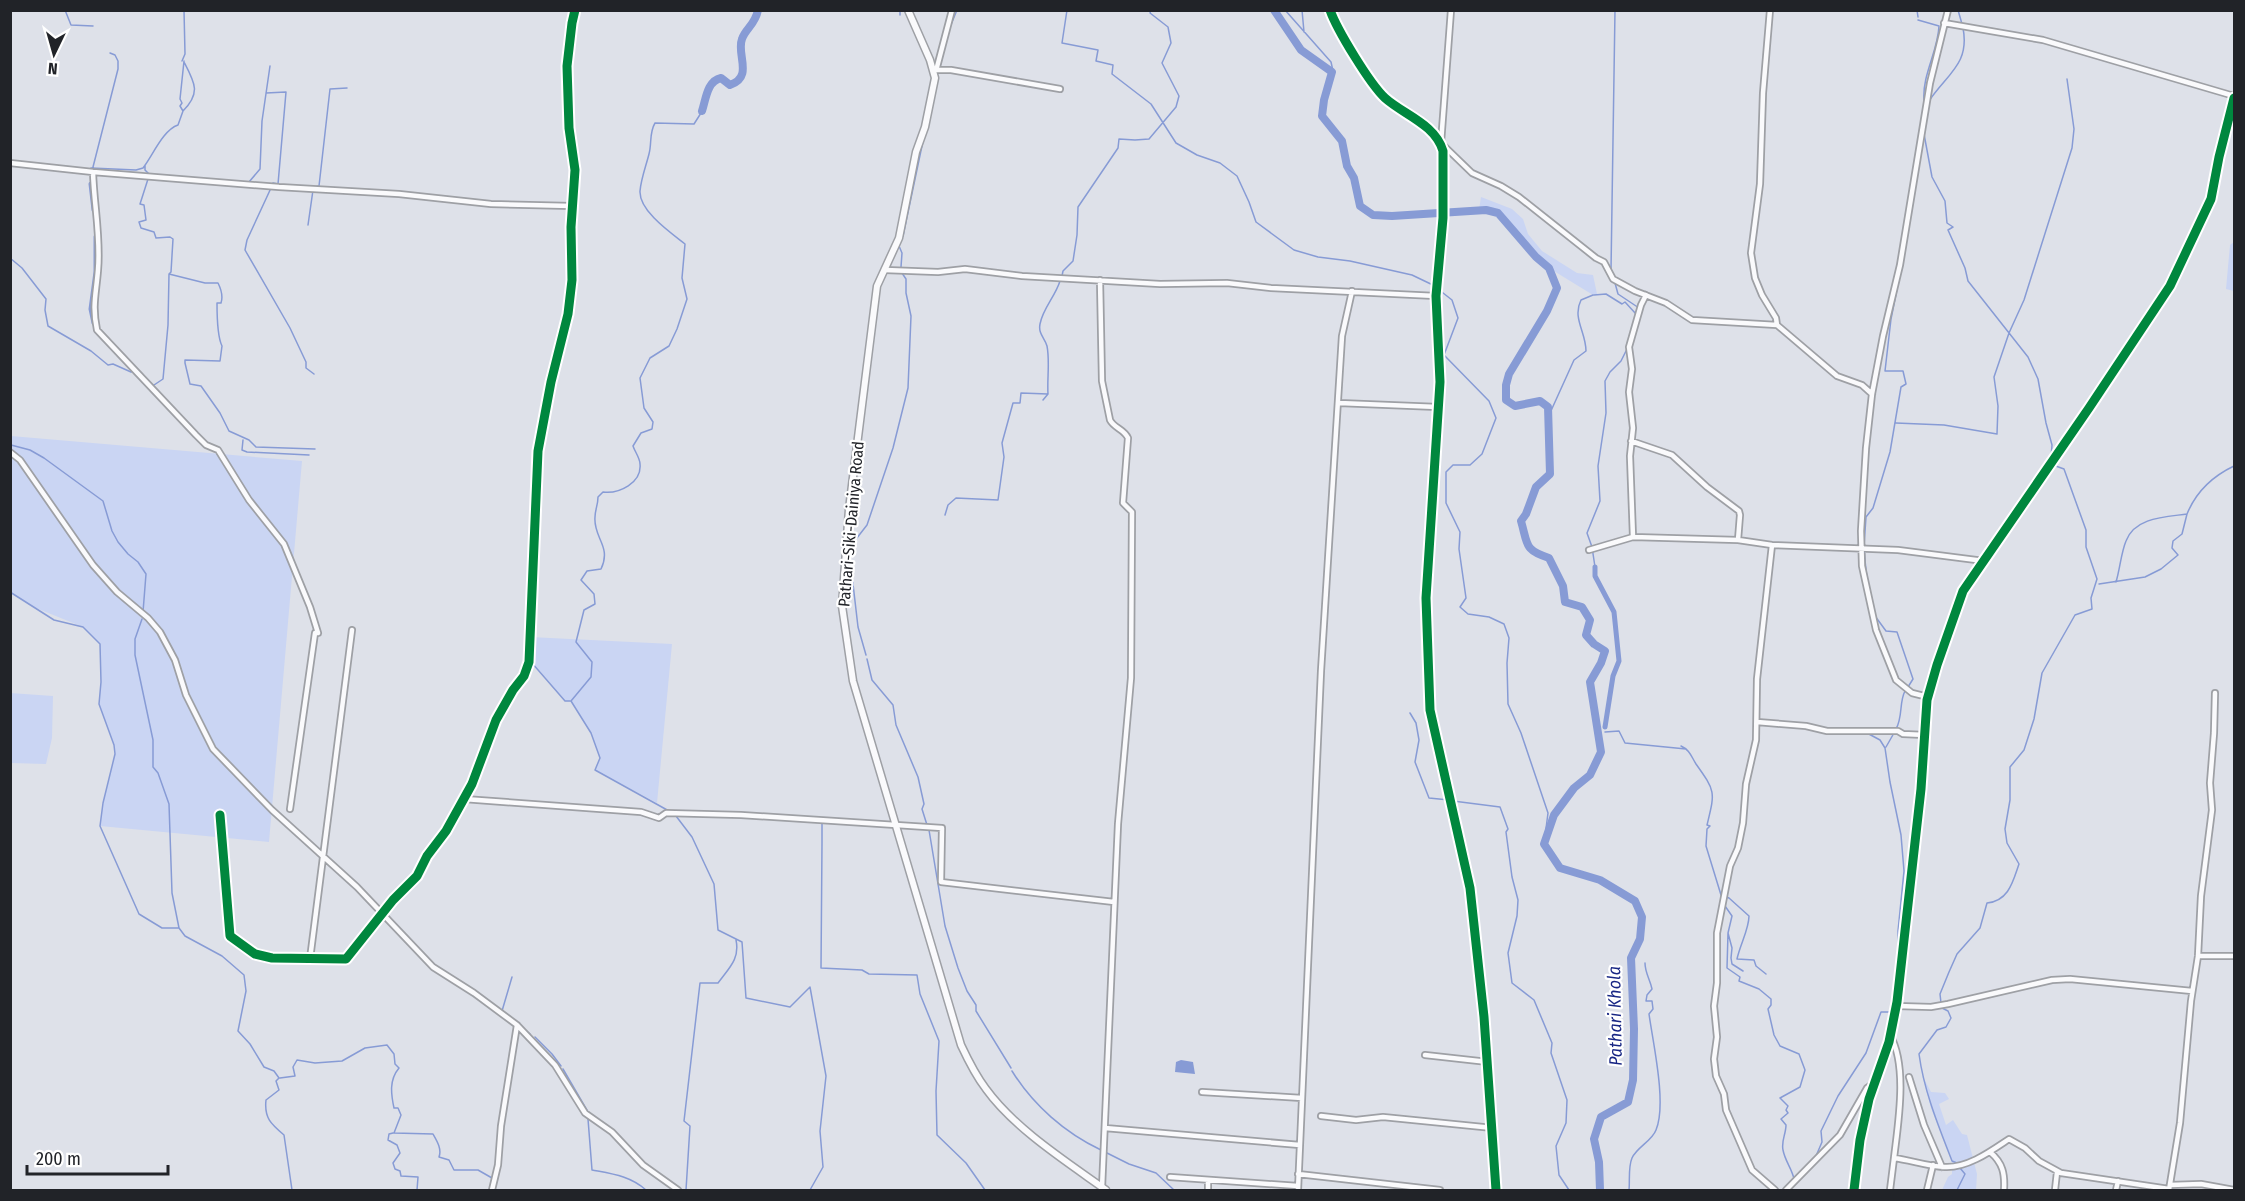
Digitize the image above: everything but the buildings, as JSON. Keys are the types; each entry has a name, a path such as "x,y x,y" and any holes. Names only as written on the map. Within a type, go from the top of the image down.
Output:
{"main road":[{"name":"Pathari-Siki-Dainiya Road","path":"908,10 934,70 935,78 929,111 916,152 899,238 877,286 871,325 849,509 842,606 853,681 961,1045 986,1089 1014,1119 1103,1189"}],"street":[{"path":"220,815 230,936 255,954 272,958 346,959 417,876 427,856 446,831 472,784 496,720 524,676 530,662 538,452 551,382 568,314 572,280 572,206 575,170 569,129 567,66 575,10"},
{"path":"934,70 937,67 952,10"},
{"path":"1330,10 1336,26 1379,92 1422,124 1472,173 1519,197 1604,262 1613,279 1666,303 1692,320 1777,325 1837,376 1862,385 1872,394"},
{"path":"1450,10 1441,142 1443,218 1437,296 1437,361 1440,382 1426,598 1430,710 1470,888 1488,1062 1496,1191"},
{"path":"1770,10 1763,93 1760,184 1751,253 1755,278 1776,318 1777,325"},
{"path":"1928,697 1912,693 1896,680 1876,630 1868,599 1861,548 1866,448 1872,394 1900,265 1930,83 1948,10"},
{"path":"1854,1191 1860,1140 1897,1006 1908,919 1928,697 1963,591 2170,286 2211,199 2219,157 2235,97 2043,40 1944,23"},
{"path":"934,70 951,70 1060,89"},
{"path":"10,163 279,187 399,194 491,204 572,206"},
{"path":"93,172 97,222 98,270 94,292 94,315 97,330 206,445 218,450 249,500 284,544 310,607 316,633 290,809"},
{"path":"885,270 938,272 965,269 1022,276 1160,284 1227,283 1271,288 1437,296"},
{"path":"1100,280 1102,381 1110,420 1112,424 1125,432 1128,438 1123,503 1132,512 1133,526 1131,678 1118,824 1103,1189"},
{"path":"1170,1177 1298,1188 1321,671 1342,336 1352,291"},
{"path":"1633,537 1630,456 1633,428 1629,392 1632,369 1629,347 1646,295"},
{"path":"1339,404 1438,407"},
{"path":"1631,441 1672,455 1707,487 1739,511 1737,540"},
{"path":"10,452 20,460 93,565 117,592 148,618 160,632 175,660 186,695 213,749 272,810 383,913 433,967 474,993 517,1025 555,1065 585,1113 612,1132 643,1165 678,1191"},
{"path":"1589,550 1633,537 1737,540 1772,545 1908,551 1983,561"},
{"path":"1772,545 1757,679 1756,740 1746,784 1743,823 1738,848 1730,866 1717,933 1718,984 1714,1006 1717,1037 1714,1059 1716,1076 1724,1094 1726,1110 1752,1170 1775,1191"},
{"path":"310,959 352,630"},
{"path":"2170,1188 2180,1123 2192,992 2198,956 2201,896 2212,810 2210,783 2215,693"},
{"path":"1757,722 1806,726 1827,731 1898,731 1903,734 1925,735"},
{"path":"464,799 641,812 659,818 666,813 704,813 942,828 941,882 1114,902"},
{"path":"2198,956 2235,956"},
{"path":"1897,1006 1931,1007 2061,980 2192,992"},
{"path":"492,1191 498,1165 501,1126 517,1025"},
{"path":"1890,1035 1897,1054 1899,1075 1899,1117 1890,1191"},
{"path":"1425,1055 1488,1062"},
{"path":"1909,1077 1924,1125 1942,1167"},
{"path":"1786,1191 1840,1136 1867,1088 1874,1083"},
{"path":"1202,1092 1302,1098"},
{"path":"1321,1116 1356,1120 1383,1117 1493,1128"},
{"path":"1105,1128 1300,1146"},
{"path":"1894,1158 1953,1167 1990,1152 2009,1139 2057,1172 2086,1178 2170,1188 2201,1184 2235,1190"},
{"path":"1990,1152 2000,1161 2005,1177 2004,1191"},
{"path":"1926,1191 1933,1165"},
{"path":"2055,1191 2057,1172"},
{"path":"1299,1174 1398,1188 1440,1191"},
{"path":"1208,1180 1208,1191"},
{"path":"2116,1191 2118,1180"}],"shaded area":[{"path":"1481,197 1512,209 1523,219 1528,234 1542,251 1577,273 1593,275 1597,294 1593,295 1549,268 1536,257 1498,213 1479,210"},
{"path":"2234,242 2234,291 2226,289 2230,245"},
{"path":"11,436 302,461 269,842 100,826 115,754 99,704 100,644 83,627 31,606 11,592"},
{"path":"530,637 672,644 657,803 595,770 600,758 591,733 571,701 565,701 530,659"},
{"path":"10,693 53,696 52,738 46,764 11,763"},
{"path":"1922,1075 1931,1092 1945,1093 1949,1099 1939,1104 1946,1125 1953,1120 1962,1134 1967,1135 1977,1174 1976,1190 1942,1190 1948,1177 1952,1174 1952,1161 1931,1108"}],"water":[{"path":"1181,1060 1193,1062 1195,1074 1175,1072 1176,1062"}],"waterway":[{"path":"65,10 71,25 93,26"},
{"path":"182,61 185,54 184,10"},
{"path":"702,111 708,91 716,80 721,78 730,85 741,77 743,71 742,39 758,10"},
{"path":"900,10 900,15"},
{"path":"950,27 957,10"},
{"path":"1067,10 1062,43 1098,50 1096,61 1113,65 1112,74 1151,104 1176,143 1197,155 1220,163 1237,176 1256,222 1294,250 1318,257 1350,261 1412,275 1435,286"},
{"path":"1062,276 1063,271 1073,261 1078,207 1118,148 1119,139 1149,139 1176,107 1179,96 1162,63 1171,43 1168,27 1150,13 1151,10"},
{"name":"Pathari Khola","path":"1274,10 1301,50 1332,72 1322,116 1342,141 1347,166 1354,178 1360,206 1373,215 1392,216 1486,210 1498,213 1536,257 1549,268 1557,288 1547,311 1509,374 1506,400 1515,406 1540,401 1548,407 1550,474 1536,487 1521,521 1528,546 1549,558 1563,586 1565,602 1582,607 1590,620 1586,635 1605,651 1590,682 1601,752 1590,775 1574,788 1554,815 1544,844 1560,868 1600,880 1635,901 1642,917 1640,939 1631,958 1634,1029 1633,1080 1628,1102 1601,1117 1594,1139 1599,1162 1600,1190"},
{"path":"1285,10 1331,62 1333,71"},
{"path":"1302,10 1304,32"},
{"path":"1615,10 1611,270 1615,278"},
{"path":"1917,10 1918,17"},
{"path":"1958,10 1962,24"},
{"path":"1918,20 1939,26 1925,81 1924,100"},
{"path":"1929,101 1960,60 1963,51 1963,28"},
{"path":"940,66 947,38"},
{"path":"93,167 118,69 118,61 115,55 110,53"},
{"path":"91,168 136,170 143,168 163,137 178,125 183,111 180,99 184,61"},
{"path":"183,111 189,105 194,93 193,82 184,62"},
{"path":"249,182 260,169 262,121 270,66"},
{"path":"1896,423 1944,425 1997,434 1998,406 1994,377 2009,333 2024,300 2072,148 2074,129 2067,79"},
{"path":"929,122 937,82"},
{"path":"315,187 319,186 330,89 347,88"},
{"path":"266,93 286,92 278,184 271,185"},
{"path":"1924,130 1929,105"},
{"path":"669,811 595,770 600,758 591,733 571,701 591,677 592,662 576,642 584,610 595,604 594,594 581,580 587,571 601,569 604,561 603,548 595,524 598,497 603,492 616,491 628,486 640,471 640,462 633,446 641,433 652,429 653,422 644,408 640,378 650,358 669,346 687,299 682,278 685,244 650,214 641,199 640,191 652,131 655,123 694,124 701,113"},
{"path":"1924,134 1932,177 1945,201 1947,223 1953,227 1948,230 1965,268 1968,281 2028,357 2038,379 2052,445 2051,458"},
{"path":"903,236 923,141"},
{"path":"145,165 145,170 149,174"},
{"path":"148,179 140,204 144,205 146,220 139,222 141,228 154,232 156,238 170,237 173,239 163,379 151,387"},
{"path":"91,184 94,210"},
{"path":"271,188 247,240 245,250 290,328 306,362 306,368 314,374"},
{"path":"308,225 313,190"},
{"path":"94,323 91,309 96,272 96,237"},
{"path":"899,246 902,253 901,267"},
{"path":"10,258 22,268 46,299 45,310 48,326 91,351 108,365 113,364 131,372 134,371"},
{"path":"866,655 858,627 850,558 853,543 867,525 893,448 908,388 911,316 906,293 906,279 902,273"},
{"path":"169,274 219,285 222,298 221,303 217,303 218,331 222,346 220,361 185,360 185,363 190,384 201,386 220,413 229,431 249,440 256,447 315,449"},
{"path":"1043,400 1048,394 1048,358 1040,324 1060,281"},
{"path":"1615,283 1618,294 1639,308"},
{"path":"1438,289 1452,300 1458,318 1444,355 1489,401 1496,418 1482,454 1470,465 1453,465 1446,472 1446,503 1460,532 1459,549 1466,598 1460,607 1468,614 1489,617 1504,624 1509,638 1508,704 1521,733 1548,813 1544,844"},
{"path":"1864,546 1866,517 1873,508 1890,452 1901,387 1906,384 1903,371 1885,371 1897,289"},
{"path":"1594,295 1606,294 1622,304 1625,302 1636,314"},
{"path":"1550,413 1574,360 1586,351 1578,313 1581,300 1593,295"},
{"path":"1595,567 1587,533 1600,501 1598,466 1606,413 1605,381 1621,361 1628,347"},
{"path":"945,515 948,505 956,498 998,500 1004,457 1002,443 1013,403 1020,403 1021,393 1048,394"},
{"path":"243,440 242,450 247,452 309,455"},
{"path":"11,445 30,450 44,458 103,501 112,531 118,542 138,562 146,574 143,612"},
{"path":"1941,1003 1940,994 1957,954 1980,928 1987,903 2005,894 2015,877 2019,864 2007,843 2005,829 2010,800 2010,767 2024,750 2034,719 2042,673 2075,615 2092,609 2091,598 2097,579 2086,547 2086,530 2064,469 2053,465"},
{"path":"2116,582 2126,541 2136,527 2152,520 2187,514 2195,499 2206,486 2234,466"},
{"path":"2099,584 2145,577 2161,569 2178,555 2172,548 2173,541 2182,534 2187,514"},
{"path":"1864,551 1867,579"},
{"path":"1595,567 1595,576 1614,612 1619,661 1613,676 1605,727"},
{"path":"10,592 54,620 83,627 100,644 99,704 115,754 100,826 139,914 162,928 178,928"},
{"path":"1875,616 1886,631 1897,632 1913,679 1908,687"},
{"path":"142,619 135,639 135,655 153,740 153,767 158,773 169,804 172,893 179,928 185,936 222,956 244,975 246,991 238,1031 250,1044 264,1067 274,1071 279,1078 276,1081 279,1090 266,1100 266,1112 272,1124 284,1135 292,1190"},
{"path":"867,659 872,680 893,705 896,725 918,777 924,804 922,809 927,825"},
{"path":"532,663 565,701 570,701"},
{"path":"1896,729 1900,720 1905,691"},
{"path":"1410,713 1416,723 1419,740 1415,762 1429,798 1449,800"},
{"path":"1605,732 1619,731 1625,743 1686,749"},
{"path":"1867,733 1880,740 1885,748 1901,835 1904,871 1898,931 1899,966"},
{"path":"1886,747 1894,733"},
{"path":"1681,746 1690,754 1712,793 1706,846 1721,895 1729,898 1749,916 1737,959 1754,960 1756,966 1766,974"},
{"path":"1453,801 1500,807 1508,829 1506,832 1512,877 1518,900 1517,916 1508,953 1512,983 1534,1000 1552,1043 1551,1053 1567,1100 1566,1123 1556,1146 1559,1175 1569,1190"},
{"path":"676,816 692,837 714,884 718,930 742,942 746,998 790,1007 810,987 826,1076 820,1131 823,1167 810,1190"},
{"path":"819,822 822,823 821,968 862,970 869,974 917,975 920,994 939,1041 936,1091 937,1135 966,1163 985,1190"},
{"path":"929,830 945,926 958,968 967,991 976,1005 976,1011 1011,1068"},
{"path":"1725,906 1732,916 1728,933 1732,948 1732,964 1743,971"},
{"path":"1728,933 1727,968 1740,977 1739,981 1759,989 1771,999 1768,1009 1774,1035 1780,1046 1799,1054 1805,1070 1800,1087 1780,1098 1788,1106 1786,1110 1788,1113 1781,1119 1786,1125 1783,1147 1794,1179"},
{"path":"686,1190 690,1126 684,1121 700,983 718,983 735,958 736,940"},
{"path":"1629,1190 1632,1158 1654,1134 1659,1119 1660,1105 1658,1073 1649,1014 1653,1009 1652,1001 1646,1001 1652,989 1645,963"},
{"path":"1816,1156 1822,1142 1821,1131 1838,1096 1866,1053 1881,1012 1890,1012 1897,976"},
{"path":"512,977 502,1011 530,1034"},
{"path":"1942,1008 1948,1011 1951,1018 1946,1027 1937,1030 1919,1054 1924,1081 1937,1121 1952,1161 1957,1163"},
{"path":"535,1037 561,1066"},
{"path":"280,1078 295,1076 293,1067 297,1060 315,1063 342,1061 365,1048 387,1045 394,1054 395,1064 399,1068 394,1077 392,1098 394,1108 398,1108 401,1115 394,1133 433,1134 439,1148 439,1157 449,1160 454,1170 478,1170 492,1178"},
{"path":"563,1069 588,1112"},
{"path":"1012,1071 1051,1117 1075,1135 1101,1150"},
{"path":"588,1119 592,1170 614,1174 646,1190"},
{"path":"393,1133 389,1134 388,1140 397,1145 400,1153 393,1163 395,1169 400,1171 401,1176 418,1177 417,1190"},
{"path":"1105,1152 1129,1164 1156,1173 1174,1190"},
{"path":"1957,1190 1965,1174 1960,1168"}],"cycle path":[{"path":"220,815 230,936 255,954 272,958 346,959 393,900 417,876 427,856 446,831 472,784 496,720 524,676 529,662 538,451 551,382 568,314 572,280 571,227 575,170 569,128 567,66 575,10"},
{"path":"1330,10 1354,56 1379,91 1385,98 1426,127 1439,142 1443,151 1443,218 1436,296 1440,382 1426,598 1430,710 1470,888 1484,1017 1496,1190"},
{"path":"1854,1190 1860,1140 1869,1099 1889,1042 1897,1002 1921,789 1927,700 1937,665 1963,591 2170,286 2211,199 2234,98"}]}
